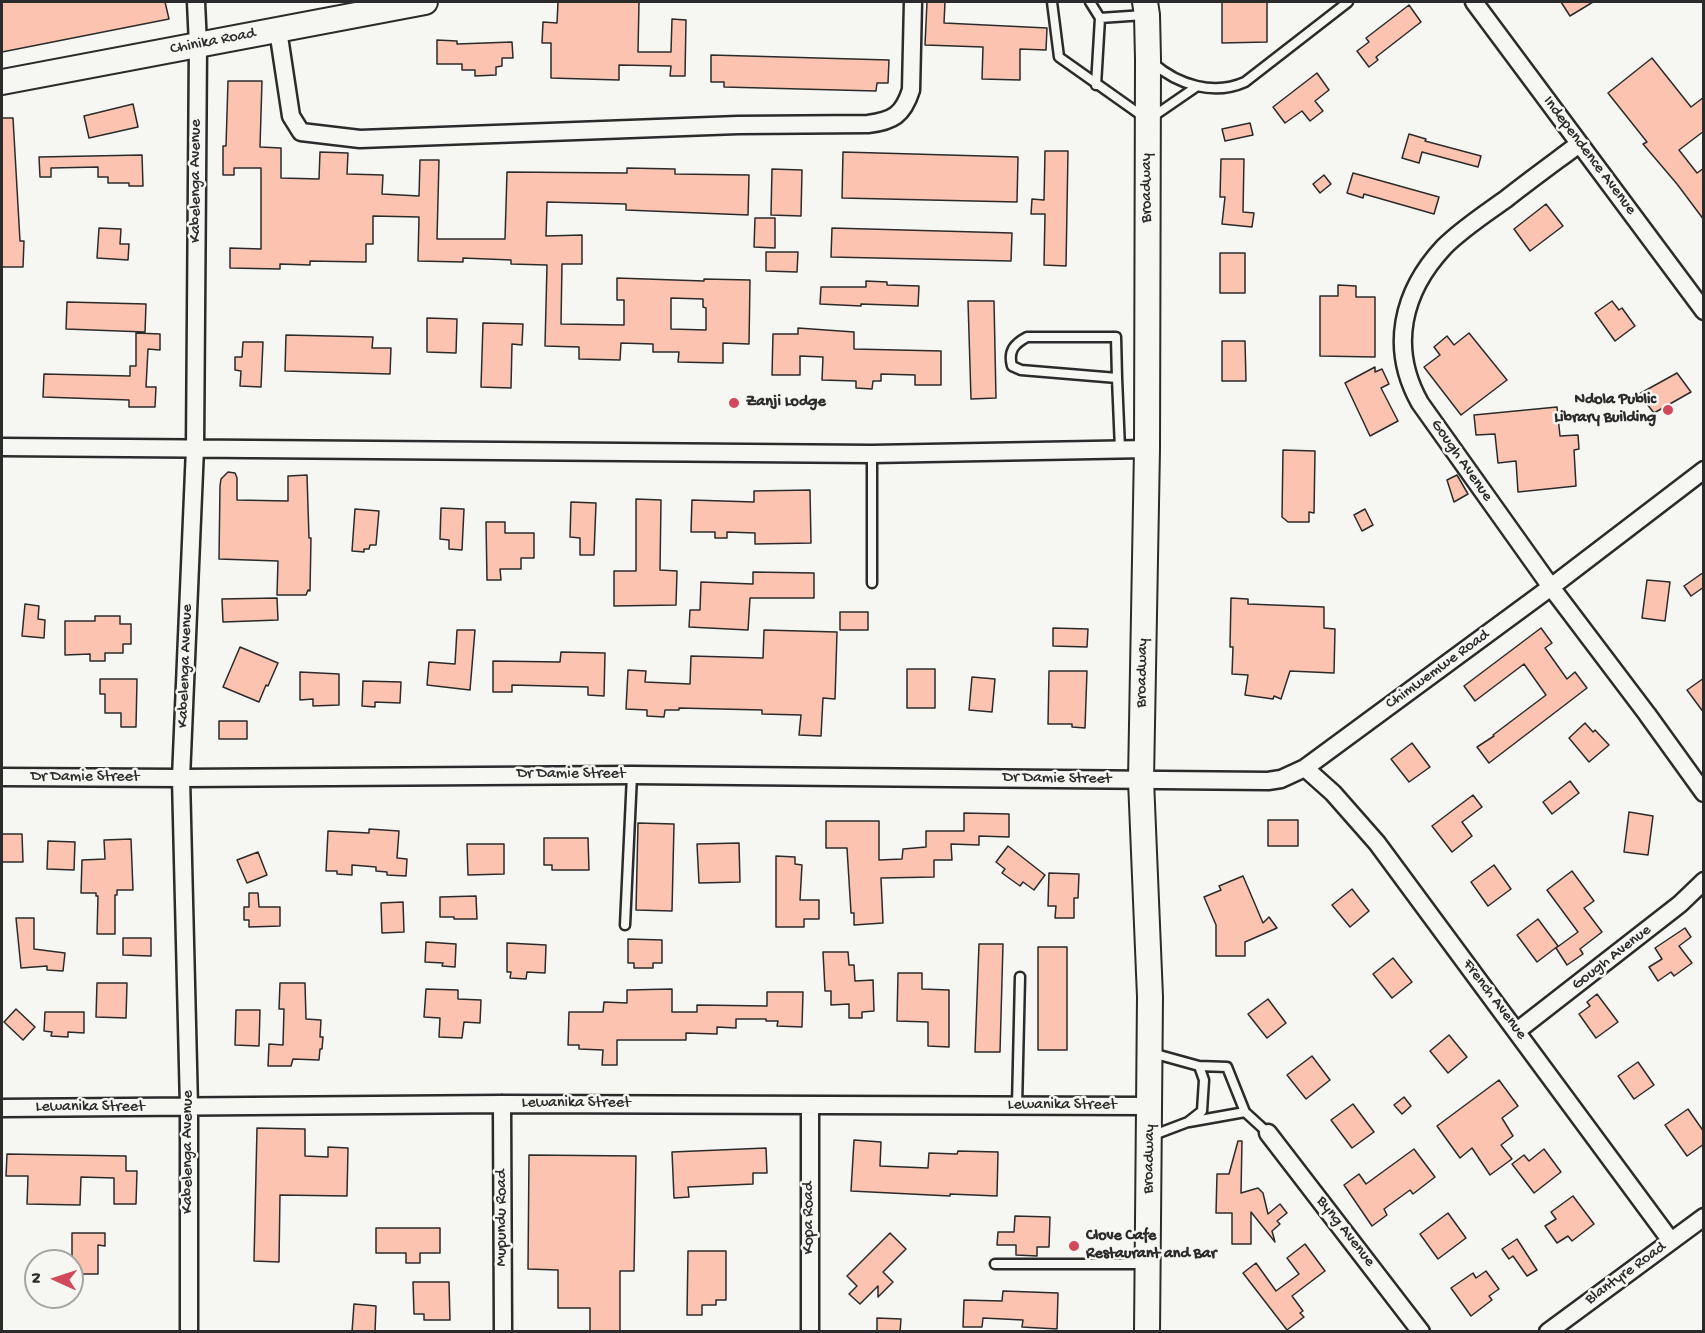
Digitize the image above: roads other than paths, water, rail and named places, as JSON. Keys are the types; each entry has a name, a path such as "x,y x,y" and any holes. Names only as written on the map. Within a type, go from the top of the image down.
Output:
{"main road":[{"name":"Chinika Road","path":"2,82 425,2"},
{"name":"Broadway","path":"1147,1332 1150,997 1141,780 1147,449 1148,6"}],"street":[{"name":"Kabelenga Avenue","path":"189,1332 189,1107 181,778 195,448 198,45 196,2"},
{"path":"278,30 291,116 301,132 325,136 360,139 726,125 868,124 884,122 897,116 906,104 911,90 912,2"},
{"name":"Independence Avenue","path":"1474,2 1704,311"},
{"name":"Gough Avenue","path":"1579,144 1462,231 1427,267 1415,287 1402,327 1406,371 1412,389 1551,587 1704,793"},
{"path":"2,447 872,454 1147,449"},
{"name":"Chimwemwe Road","path":"1141,780 1268,782 1305,768 1551,587 1704,470"},
{"name":"French Avenue","path":"1305,768 1333,793 1377,843 1671,1241"},
{"name":"Dr Damie Street","path":"2,777 632,775 1141,780"},
{"name":"Gough Avenue","path":"1517,1031 1680,904 1704,880"},
{"name":"Lewanika Street","path":"2,1108 502,1104 1150,1106"},
{"name":"Mupundu Road","path":"502,1104 503,1332"},
{"name":"Kopa Road","path":"810,1105 810,1332"},
{"name":"Byng Avenue","path":"1268,1133 1421,1332"},
{"name":"Blantyre Road","path":"1548,1332 1704,1217"}],"lane":[{"path":"1052,2 1059,57 1148,120 1196,87"},
{"path":"1090,2 1100,18 1096,85"},
{"path":"1148,59 1169,76 1196,87 1228,87 1245,82 1348,2"},
{"path":"1100,18 1148,6"},
{"path":"1117,378 1021,370 1012,366 1010,357 1016,343 1027,337 1116,337 1120,449"},
{"path":"872,454 872,583"},
{"path":"625,925 632,775"},
{"path":"1017,1107 1020,977"},
{"path":"1150,1052 1199,1066 1227,1067 1245,1112 1268,1133"},
{"path":"1188,1122 1202,1111 1204,1080 1199,1066"},
{"path":"1150,1136 1188,1122 1245,1112"},
{"path":"995,1264 1148,1264"}],"place":[{"name":"Zanji Lodge","path":"734,403"},
{"name":"Ndola Public Library Building","path":"1668,410"},
{"name":"Clove Cafe Restaurant and Bar","path":"1074,1246"}]}
